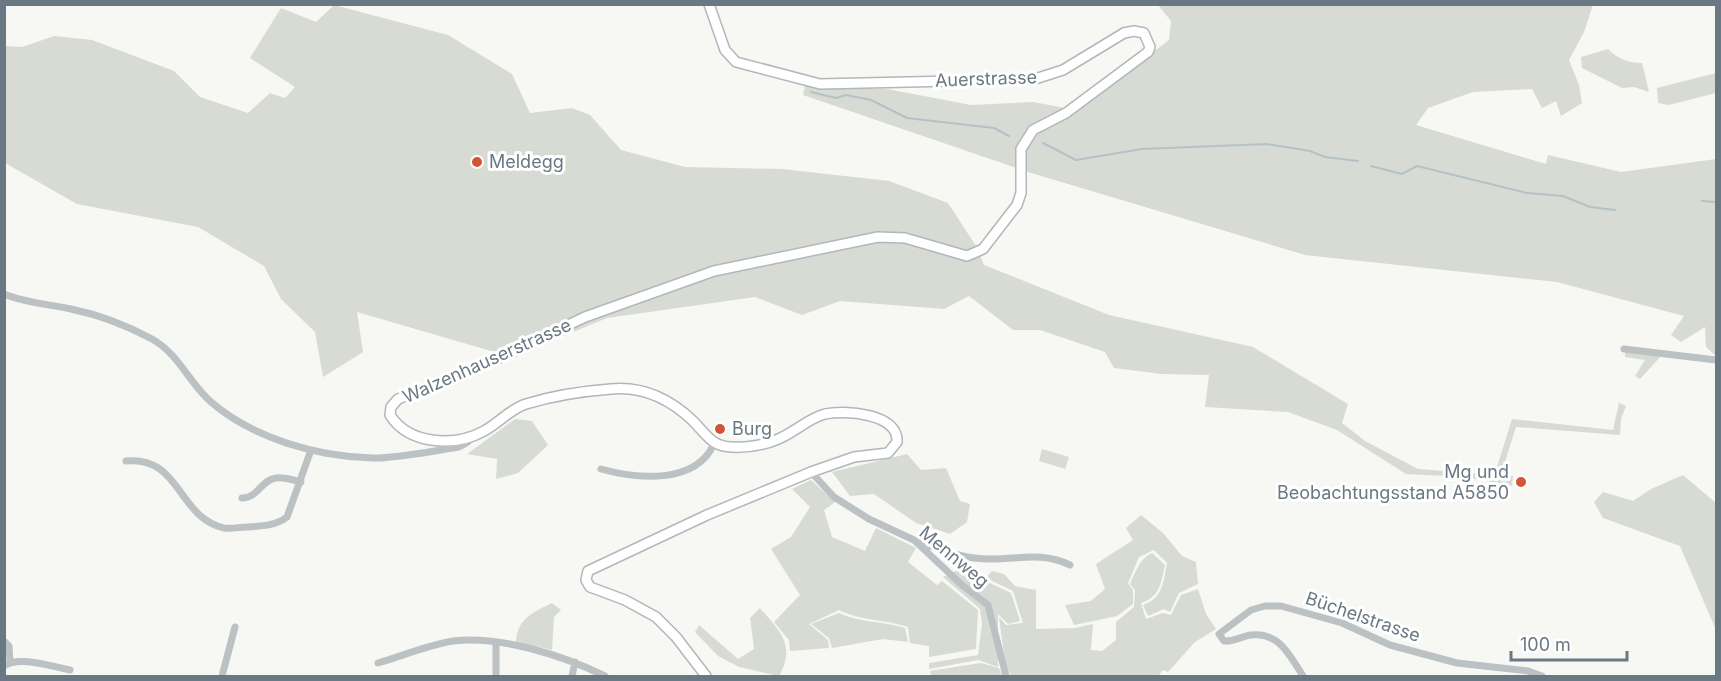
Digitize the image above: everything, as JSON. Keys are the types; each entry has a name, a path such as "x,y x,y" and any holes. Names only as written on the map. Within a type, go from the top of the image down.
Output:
{"street":[{"name":"Auerstrasse","path":"709,4 725,50 736,62 820,84 1035,79 1063,70 1124,33 1134,31 1144,33 1150,41 1148,52 1066,113 1033,130 1025,139 1019,160 1021,193 1017,206 983,249 972,255"},
{"name":"Walzenhauserstrasse","path":"714,444 678,408 662,398 639,390 613,388 525,404 484,431 454,440 431,440 416,437 395,424 390,416 391,407 398,399 495,360 585,317 714,271 878,237 905,238 962,255 972,255"},
{"path":"4,294 96,314 154,340 178,361 209,400 232,418 251,428 311,450 374,458 459,447 468,442 471,436"},
{"path":"1624,349 1716,360"},
{"path":"601,469 628,475 675,474 703,461 714,444 733,447 758,446 775,441 823,415 841,412 876,417 890,425 896,433 897,442 888,453 854,458 811,472 592,568 586,576 586,584 643,609 664,624 706,676"},
{"path":"126,461 143,461 159,466 199,514 212,524 226,528 279,523 287,517 311,450"},
{"name":"Mennweg","path":"811,472 834,497 869,519 914,540 962,585 988,605 1006,676"},
{"path":"242,498 252,496 265,483 276,478 301,482"},
{"path":"914,540 972,558 1009,560 1035,555 1057,559 1070,565"},
{"name":"Büchelstrasse","path":"1303,676 1283,645 1276,640 1264,635 1249,635 1230,642 1224,641 1219,634 1251,610 1265,606 1281,606 1342,623 1390,645 1457,663 1528,671 1542,676"},
{"path":"222,676 235,627"},
{"path":"378,663 452,641 475,640 575,662 605,676"},
{"path":"4,641 9,646 7,664 70,670"},
{"path":"496,643 496,676"},
{"path":"572,676 575,662"}],"shaded area":[{"path":"334,5 448,35 512,74 530,113 572,108 590,115 621,150 685,167 782,169 889,181 948,203 978,249 984,265 1109,315 1253,347 1348,404 1342,423 1365,441 1418,469 1513,476 1512,486 1465,477 1406,474 1337,430 1288,412 1205,407 1209,375 1162,374 1114,368 1105,352 1040,330 1013,330 969,296 944,309 840,301 802,315 755,297 607,318 512,357 357,312 363,352 323,377 315,332 281,299 264,266 198,227 77,204 5,163 5,46 22,47 54,36 92,40 174,71 200,97 248,113 270,93 285,98 295,87 250,58 281,8 316,22"},
{"path":"1158,5 1593,5 1584,32 1569,60 1579,85 1582,103 1561,116 1556,101 1542,108 1532,89 1473,92 1428,108 1416,125 1546,164 1548,155 1621,172 1716,159 1716,356 1706,347 1705,327 1681,342 1671,335 1684,316 1557,282 1305,255 1028,172 803,95 805,86 887,89 971,105 1033,102 1076,110 1169,40 1171,21"},
{"path":"1608,49 1624,60 1642,63 1649,92 1634,87 1622,88 1582,68 1581,57"},
{"path":"1716,73 1716,93 1669,105 1658,103 1657,88"},
{"path":"1625,351 1662,355 1640,379 1635,376 1645,360 1625,357"},
{"path":"1619,403 1626,406 1621,419 1620,435 1516,427 1503,468 1497,467 1512,419 1613,430"},
{"path":"515,419 532,421 548,445 518,473 496,479 497,459 467,454"},
{"path":"1042,449 1069,457 1065,469 1039,461"},
{"path":"907,454 921,470 946,468 960,501 970,504 967,522 950,534 916,523 874,494 850,496 832,472"},
{"path":"1683,475 1716,503 1716,630 1680,546 1603,518 1594,502 1603,492 1633,501 1651,489"},
{"path":"811,480 835,502 824,510 832,537 865,551 876,528 916,548 908,562 937,585 942,581 978,610 976,649 929,657 929,646 910,643 908,627 847,614 839,610 809,624 828,640 829,648 790,651 789,640 774,622 800,595 771,549 791,537 810,507 792,489"},
{"path":"1141,515 1163,533 1182,556 1196,562 1198,584 1179,593 1170,612 1164,609 1148,616 1143,605 1155,598 1161,589 1167,563 1154,550 1139,557 1128,583 1133,590 1133,604 1117,616 1074,625 1065,605 1091,601 1105,589 1096,564 1133,540 1126,528"},
{"path":"1152,553 1165,565 1156,593 1141,603 1146,619 1163,613 1171,615 1181,595 1198,589 1206,614 1216,629 1195,642 1168,672 1163,670 1158,676 1011,676 1005,663 999,617 1006,625 1023,623 1013,591 986,578 992,571 1004,574 1015,586 1036,590 1036,629 1075,628 1093,624 1091,650 1102,651 1116,640 1116,622 1134,607 1135,590 1130,584 1141,562"},
{"path":"960,569 1011,593 1020,621 1008,624 998,614 998,667 978,660 929,669 929,663 978,655 982,624 980,609 943,577"},
{"path":"552,603 561,610 554,617 552,650 516,642 519,627 527,617"},
{"path":"760,608 780,632 786,647 784,665 779,676 739,667 718,656 695,632 699,625 738,659 754,649 750,618"},
{"path":"839,613 855,619 905,628 908,642 883,639 832,648 829,638 811,624"},
{"path":"981,663 999,668 1002,676 931,676 930,671"}],"waterway":[{"path":"811,92 836,98 846,95 871,100 907,118 994,128 1009,136"},
{"path":"1043,143 1076,160 1142,149 1267,144 1310,151 1325,157 1358,161"},
{"path":"1371,166 1402,174 1417,166 1527,193 1563,196 1590,207 1615,210"},
{"path":"1702,201 1716,202"}],"place":[{"name":"Meldegg","path":"477,162"},
{"name":"Burg","path":"720,429"},
{"name":"Mg und Beobachtungsstand A5850","path":"1521,482"}]}
